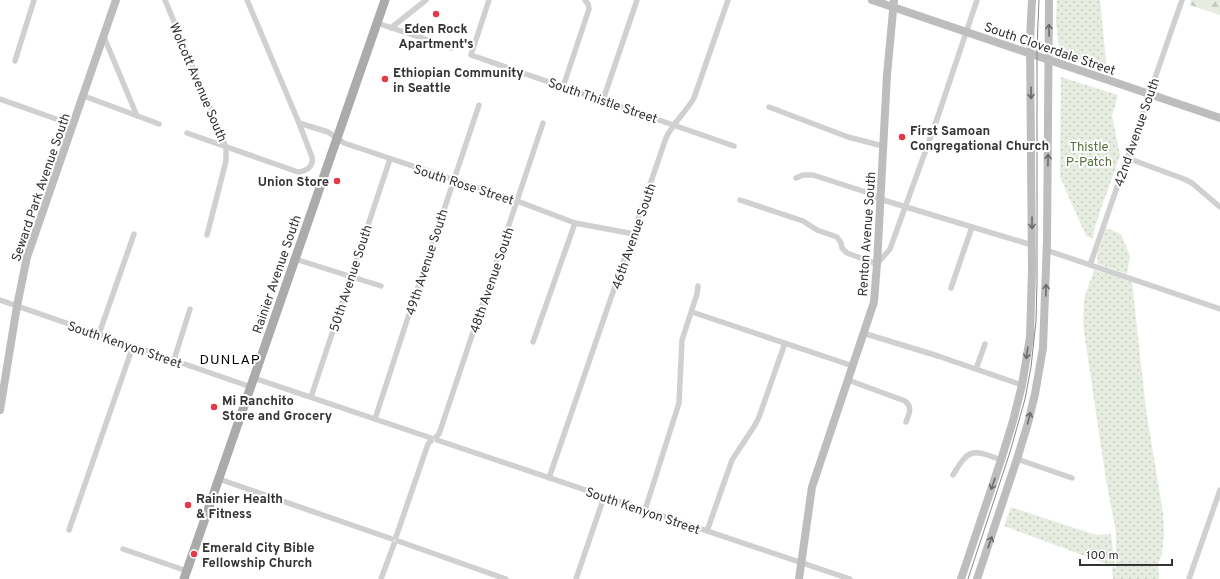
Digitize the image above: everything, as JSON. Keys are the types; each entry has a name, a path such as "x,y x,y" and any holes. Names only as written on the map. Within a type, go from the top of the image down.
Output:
{"main road":[{"name":"Seward Park Avenue South","path":"0,410 17,306 27,257 74,125 116,0"},
{"name":"Rainier Avenue South","path":"185,577 385,0"},
{"name":"South Cloverdale Street","path":"872,0 894,4 966,32 1220,118"},
{"path":"961,579 1001,460 1022,385 1031,324 1032,245 1030,54 1032,0"},
{"path":"977,579 1017,459 1035,394 1043,348 1046,250 1049,0"},
{"name":"Renton Avenue South","path":"799,579 812,487 874,302 887,75 894,4"}],"street":[{"path":"15,61 34,0"},
{"name":"Wolcott Avenue South","path":"165,0 226,147 226,161 207,235"},
{"path":"187,133 298,172 306,170 313,163 299,123 247,0"},
{"path":"391,28 426,0"},
{"name":"South Thistle Street","path":"489,0 471,55 734,146"},
{"path":"563,86 588,9 588,4 585,0"},
{"path":"603,100 637,0"},
{"name":"46th Avenue South","path":"549,478 666,138 694,98 728,0"},
{"path":"740,200 803,221 817,230 837,237 842,248 847,253 877,264 890,249 906,207 977,0"},
{"name":"42nd Avenue South","path":"1090,265 1148,94 1182,0"},
{"path":"377,23 452,48"},
{"path":"104,37 137,116"},
{"path":"84,96 159,124"},
{"path":"0,99 74,125"},
{"name":"49th Avenue South","path":"375,419 479,105"},
{"path":"769,107 848,137 883,146"},
{"name":"South Rose Street","path":"299,123 328,132 344,143 517,201 575,223 634,234"},
{"name":"48th Avenue South","path":"381,579 428,444 439,434 543,123"},
{"path":"1127,158 1192,183 1220,207"},
{"name":"50th Avenue South","path":"311,397 390,159"},
{"path":"796,178 803,175 813,175 872,194 880,199 1032,245"},
{"path":"532,342 575,223"},
{"path":"951,288 972,227"},
{"path":"99,334 134,234"},
{"path":"1046,250 1220,308"},
{"path":"295,259 381,286"},
{"path":"645,510 677,409 680,393 682,340 692,312 698,286"},
{"name":"South Kenyon Street","path":"0,300 251,388"},
{"path":"174,360 190,310"},
{"path":"692,312 853,366"},
{"path":"863,333 1022,385"},
{"path":"707,531 732,460 755,426 784,343"},
{"path":"976,369 985,344"},
{"path":"69,530 133,346"},
{"name":"South Kenyon Street","path":"254,378 850,579"},
{"path":"848,380 906,401 910,407 906,422"},
{"path":"953,475 961,461 970,453 981,452 1001,460"},
{"path":"1017,459 1072,478"},
{"path":"219,479 506,579"},
{"path":"1189,579 1218,500 1220,490"},
{"path":"576,579 604,496"},
{"path":"123,549 185,577"}],"green space":[{"path":"1057,0 1100,0 1107,71 1060,56 1056,21"},
{"path":"1191,0 1220,0 1220,15 1190,5"},
{"name":"Thistle P-Patch","path":"1061,77 1118,95 1112,116 1120,155 1094,229 1093,239 1086,236 1060,177"},
{"path":"1106,228 1121,234 1130,256 1127,274 1098,264 1097,255"},
{"path":"1094,270 1132,282 1146,410 1163,513 1164,532 1162,553 1158,565 1159,579 1113,579 1112,567 1116,568 1116,532 1106,480 1083,325 1084,299"},
{"path":"1011,507 1096,535 1111,534 1115,567 1004,526"}],"tram line":[{"path":"968,579 1010,452 1025,399 1031,367 1036,321 1037,282 1037,47 1039,0"}],"place":[{"name":"Eden Rock Apartment's","path":"436,14"},
{"name":"Ethiopian Community in Seattle","path":"385,79"},
{"name":"First Samoan Congregational Church","path":"902,137"},
{"name":"Union Store","path":"337,181"},
{"name":"Mi Ranchito Store and Grocery","path":"214,407"},
{"name":"Rainier Health & Fitness","path":"188,505"},
{"name":"Emerald City Bible Fellowship Church","path":"194,554"}],"district":[{"name":"DUNLAP","path":"230,359"}]}
